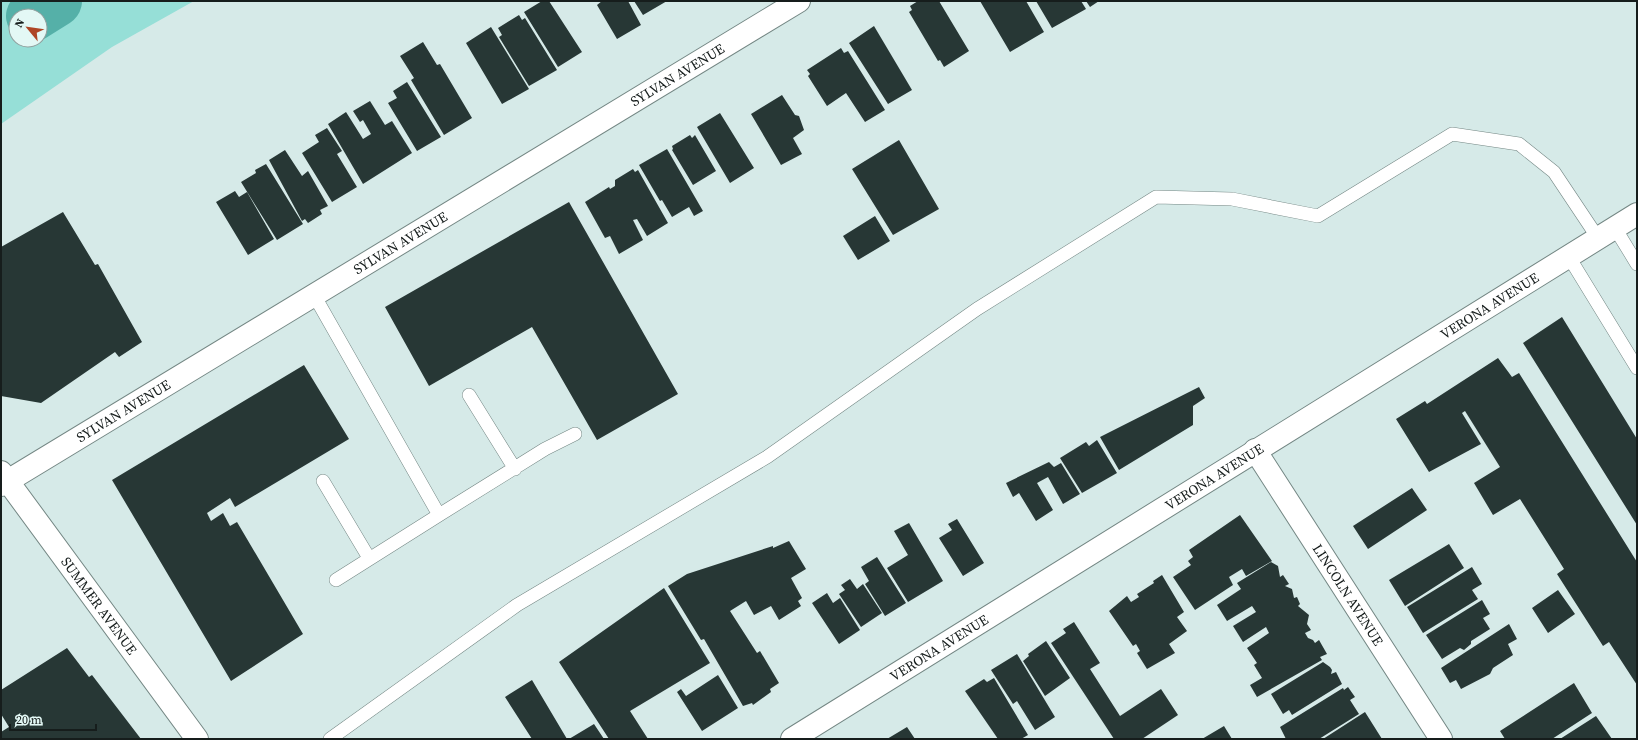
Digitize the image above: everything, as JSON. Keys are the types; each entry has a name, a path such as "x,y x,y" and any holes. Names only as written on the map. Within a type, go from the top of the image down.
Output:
{"street":[{"name":"SYLVAN AVENUE","path":"3,479 314,295 799,1"},
{"name":"VERONA AVENUE","path":"797,738 1255,450 1637,214"},
{"name":"LINCOLN AVENUE","path":"1255,450 1441,739"},
{"name":"SUMMER AVENUE","path":"3,479 197,739"}],"lane":[{"path":"330,739 517,605 767,457 977,309 1156,197 1232,200 1318,216 1452,134 1519,144 1554,172 1606,233 1637,264"},
{"path":"1569,257 1637,368"},
{"path":"314,295 439,515"},
{"path":"470,394 515,469"},
{"path":"336,580 545,449 575,434"},
{"path":"323,481 369,558"}],"shaded area":[{"path":"1,1 194,1 112,47 1,124"}],"building":[{"path":"542,1 549,1 582,52 558,67 524,12"},
{"path":"602,1 628,1 641,25 617,39 597,5"},
{"path":"634,1 667,1 643,15"},
{"path":"918,1 939,1 969,51 944,67 940,60 938,61 909,12 912,10 910,6"},
{"path":"980,1 1026,1 1044,32 1010,52"},
{"path":"1036,1 1081,1 1086,9 1052,28"},
{"path":"1086,1 1099,1 1090,7"},
{"path":"519,15 522,20 525,18 557,70 529,86 499,37 502,35 498,28"},
{"path":"874,26 912,90 888,104 849,43"},
{"path":"491,27 529,89 502,104 466,43"},
{"path":"423,42 437,65 440,64 472,118 444,135 411,80 414,78 400,56"},
{"path":"841,48 844,53 848,51 885,110 865,122 846,93 827,106 808,76 810,74 807,70"},
{"path":"407,82 441,137 417,151 388,103 397,98 393,91"},
{"path":"782,95 795,115 799,116 804,130 793,138 802,154 781,165 751,114"},
{"path":"370,101 385,125 392,121 412,153 363,184 328,124 346,112 363,139 371,134 363,120 360,122 353,111"},
{"path":"720,113 754,168 730,183 697,127"},
{"path":"327,128 342,151 337,154 357,187 332,202 302,153 319,142 315,135"},
{"path":"690,135 692,138 695,135 716,171 693,185 672,150 672,146"},
{"path":"899,140 939,209 893,235 852,169"},
{"path":"667,149 703,211 694,216 689,207 672,217 662,200 660,201 639,165"},
{"path":"285,150 302,176 308,171 328,206 320,210 322,214 308,223 305,219 302,221 269,160"},
{"path":"266,164 303,224 277,240 241,182 256,173 255,170"},
{"path":"633,169 635,172 638,170 668,223 647,236 637,219 633,220 643,240 619,254 610,236 605,238 585,202 609,187 610,189 615,186 615,180"},
{"path":"235,191 239,197 247,192 274,239 248,255 216,202"},
{"path":"569,202 678,394 597,440 532,327 429,386 385,307"},
{"path":"63,212 95,265 98,264 142,342 119,357 115,352 41,403 1,396 1,247"},
{"path":"875,216 890,241 858,260 843,236"},
{"path":"1562,317 1637,439 1637,525 1523,343"},
{"path":"1498,358 1512,377 1519,373 1637,562 1637,685 1609,642 1603,646 1557,574 1564,569 1520,499 1493,515 1474,483 1500,467 1465,411 1462,413 1481,444 1429,472 1396,419 1425,401 1427,404"},
{"path":"304,365 349,439 235,507 230,498 207,513 211,521 223,513 230,526 237,522 303,634 231,681 112,480"},
{"path":"1199,387 1205,398 1193,406 1193,425 1119,470 1100,437"},
{"path":"1097,440 1117,473 1082,493 1060,458 1086,442 1089,446"},
{"path":"1049,462 1054,467 1061,463 1080,494 1063,504 1048,477 1037,483 1053,510 1036,521 1019,493 1013,497 1006,483"},
{"path":"1412,488 1427,510 1368,549 1353,526"},
{"path":"1240,515 1272,561 1246,576 1242,569 1229,577 1233,585 1195,610 1173,577 1191,565 1188,561 1193,557 1189,550"},
{"path":"957,519 984,563 963,576 939,538 952,530 948,524"},
{"path":"909,523 943,581 908,602 887,568 908,555 894,531"},
{"path":"789,541 806,569 791,578 802,598 798,601 801,606 779,620 771,606 754,615 746,601 730,611 757,653 760,651 779,683 770,689 771,692 753,705 752,703 743,706 704,639 701,640 668,586 687,574 773,546 773,548"},
{"path":"1449,544 1464,568 1405,606 1389,580"},
{"path":"877,557 906,603 885,616 865,584 869,581 861,567"},
{"path":"1271,562 1278,566 1280,577 1283,575 1289,584 1285,586 1292,589 1294,598 1297,597 1300,604 1298,606 1309,615 1307,624 1311,630 1305,633 1308,638 1313,640 1315,643 1319,640 1327,654 1320,657 1322,660 1257,697 1250,685 1262,678 1254,665 1257,663 1247,648 1269,633 1266,627 1243,642 1233,626 1256,612 1252,606 1227,621 1217,605 1241,589 1237,583"},
{"path":"1472,567 1482,584 1472,590 1478,599 1423,633 1407,607"},
{"path":"1162,575 1184,612 1177,617 1187,631 1169,644 1175,653 1147,669 1137,653 1140,651 1136,644 1133,646 1109,611 1127,596 1131,602 1139,597 1137,594 1154,583 1153,581"},
{"path":"850,579 857,589 863,584 882,613 861,627 839,594 845,590 841,585"},
{"path":"664,588 710,663 630,711 648,739 609,739 559,662"},
{"path":"1558,590 1575,614 1548,633 1532,608"},
{"path":"827,593 833,603 840,598 860,630 839,644 812,603"},
{"path":"1482,600 1490,614 1483,618 1490,629 1471,641 1471,644 1464,650 1460,648 1442,659 1426,635"},
{"path":"1074,622 1100,663 1090,669 1120,716 1161,689 1178,715 1142,739 1114,739 1051,643 1066,633 1063,629"},
{"path":"1509,624 1517,639 1508,644 1513,655 1493,668 1490,674 1461,689 1456,680 1450,683 1441,668"},
{"path":"1046,641 1070,678 1045,696 1023,661 1029,656 1028,654"},
{"path":"67,648 89,677 92,675 141,739 1,739 1,732 9,727 1,714 1,690"},
{"path":"1017,654 1055,717 1035,730 1017,701 1013,704 991,670"},
{"path":"1323,662 1332,670 1331,674 1336,672 1342,684 1292,715 1289,710 1283,714 1271,694"},
{"path":"718,675 738,708 702,731 677,692 681,689 686,696"},
{"path":"994,678 1028,735 1021,739 998,739 965,691 984,679 987,682"},
{"path":"532,680 567,739 532,739 505,697"},
{"path":"1574,683 1592,713 1552,739 1505,739 1500,731"},
{"path":"1348,687 1355,697 1350,700 1359,714 1319,739 1286,739 1280,727 1343,688 1344,690"},
{"path":"1365,712 1382,739 1323,739"},
{"path":"1596,716 1612,739 1560,739"},
{"path":"594,724 604,739 569,739"},
{"path":"1224,726 1232,739 1202,739"},
{"path":"907,727 915,739 887,739"}],"waterway":[{"path":"45,8 56,1"}]}
